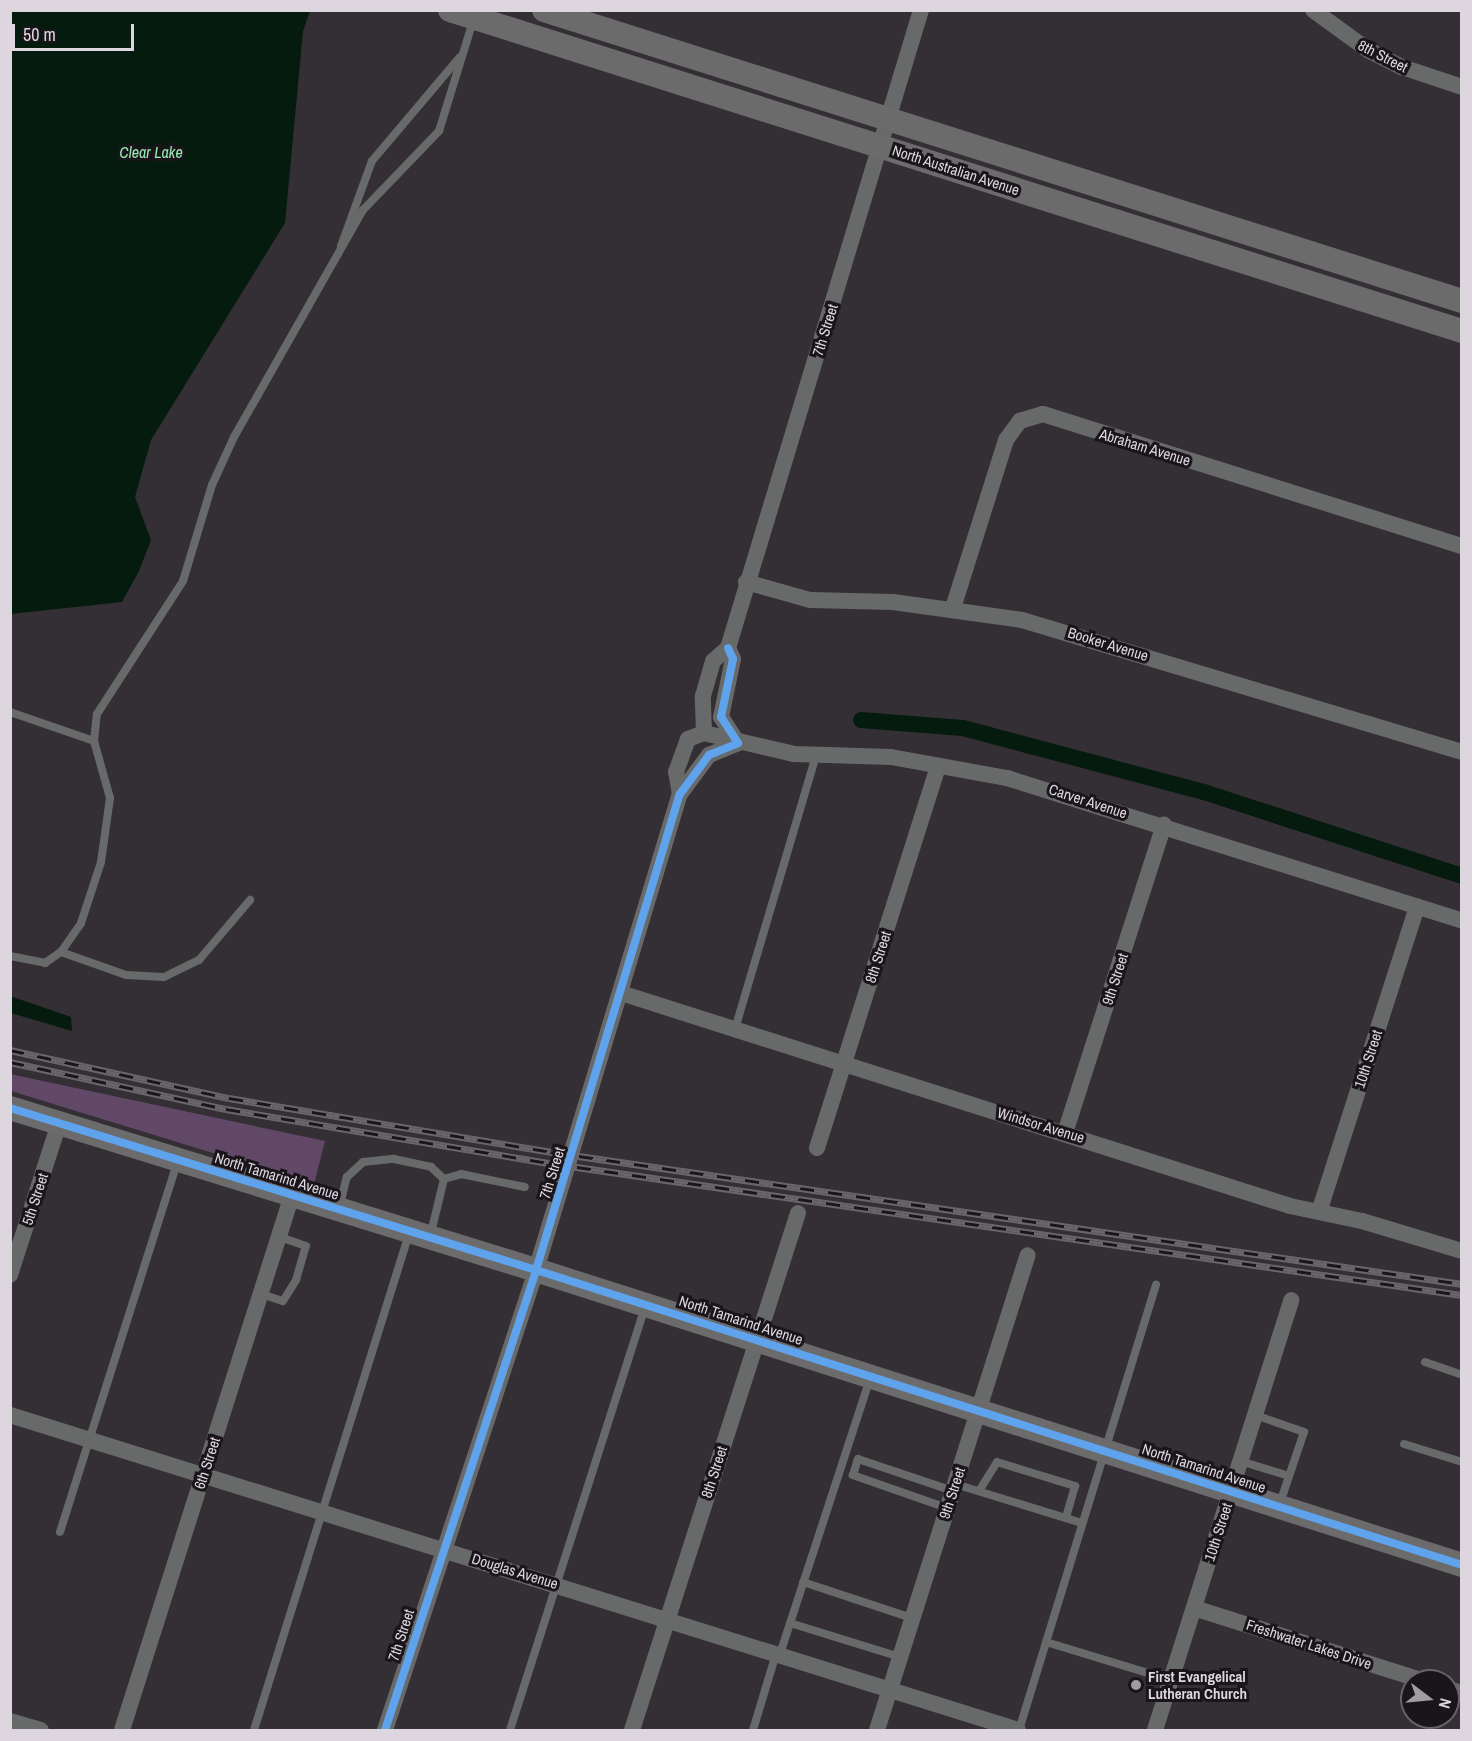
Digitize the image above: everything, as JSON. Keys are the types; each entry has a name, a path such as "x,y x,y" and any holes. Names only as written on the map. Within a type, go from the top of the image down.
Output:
{"main road":[{"name":"North Australian Avenue","path":"450,10 475,14 1461,331"},
{"name":"North Australian Avenue","path":"544,10 1461,301"},
{"name":"North Tamarind Avenue","path":"10,1108 536,1269 1461,1564"}],"street":[{"name":"7th Street","path":"680,794 676,772 688,739 704,733 703,696 713,661 728,648 746,582 883,147 921,10"},
{"name":"8th Street","path":"1313,10 1368,50 1461,87"},
{"name":"Abraham Avenue","path":"953,608 1006,440 1020,421 1042,414 1461,546"},
{"name":"Booker Avenue","path":"746,582 810,600 953,608 1078,634 1461,752"},
{"name":"7th Street","path":"385,1731 536,1269 680,794 709,755 738,743 721,717 733,659 728,648"},
{"name":"Carver Avenue","path":"704,733 738,743 816,756 891,757 1033,784 1461,921"},
{"name":"8th Street","path":"817,1148 938,766"},
{"name":"9th Street","path":"1065,1133 1164,825"},
{"name":"10th Street","path":"1319,1212 1417,906"},
{"name":"Windsor Avenue","path":"621,993 1290,1206 1461,1251"},
{"name":"5th Street","path":"10,1275 59,1123"},
{"name":"6th Street","path":"122,1731 292,1195"},
{"name":"8th Street","path":"632,1731 798,1213"},
{"name":"9th Street","path":"877,1731 1028,1255"},
{"name":"10th Street","path":"1155,1731 1291,1300"},
{"name":"Douglas Avenue","path":"10,1414 558,1583 1019,1731"},
{"name":"Freshwater Lakes Drive","path":"1194,1608 1400,1673"},
{"path":"10,1721 41,1731"}],"lane":[{"path":"10,956 45,963 62,952 81,923 101,862 110,798 94,741 97,714 183,581 212,485 234,436 336,264 363,210 439,131 475,14"},
{"path":"336,264 372,161 464,52"},
{"path":"10,712 94,741"},
{"path":"735,1029 816,756"},
{"path":"62,952 126,975 164,977 199,960 250,900"},
{"path":"338,1209 347,1177 363,1162 394,1159 431,1167 444,1179"},
{"path":"60,1532 178,1160"},
{"path":"444,1179 461,1174 525,1187"},
{"path":"254,1731 324,1512 420,1234 444,1179"},
{"path":"261,1294 283,1301 296,1280 306,1245 280,1237"},
{"path":"1019,1731 1156,1285"},
{"path":"510,1731 646,1304"},
{"path":"1425,1362 1461,1375"},
{"path":"753,1731 871,1376"},
{"path":"1255,1415 1305,1432 1278,1506"},
{"path":"1404,1444 1461,1462"},
{"path":"947,1508 853,1475 858,1459 954,1487 979,1491 1082,1523"},
{"path":"1240,1461 1289,1476"},
{"path":"979,1491 998,1462 1076,1486 1066,1518"},
{"path":"803,1582 912,1618"},
{"path":"790,1623 900,1657"},
{"path":"1046,1642 1171,1680"}],"shaded area":[{"path":"10,1074 325,1141 314,1184 11,1091"}],"water":[{"name":"Clear Lake","path":"10,11 310,11 303,31 285,223 151,440 135,497 151,540 139,571 122,602 11,614"},
{"path":"10,996 71,1017 72,1031 11,1013"}],"waterway":[{"path":"861,720 963,728 1207,793 1462,876"}],"railway":[{"path":"10,1050 229,1098 551,1152 1462,1284"},
{"path":"10,1062 226,1109 549,1163 1462,1295"}],"cycle path":[{"path":"385,1730 536,1270 680,794 709,755 738,743 721,717 733,659 728,648"},
{"path":"10,1108 536,1270 1462,1565"}],"place":[{"name":"First Evangelical Lutheran Church","path":"1136,1685"}]}
